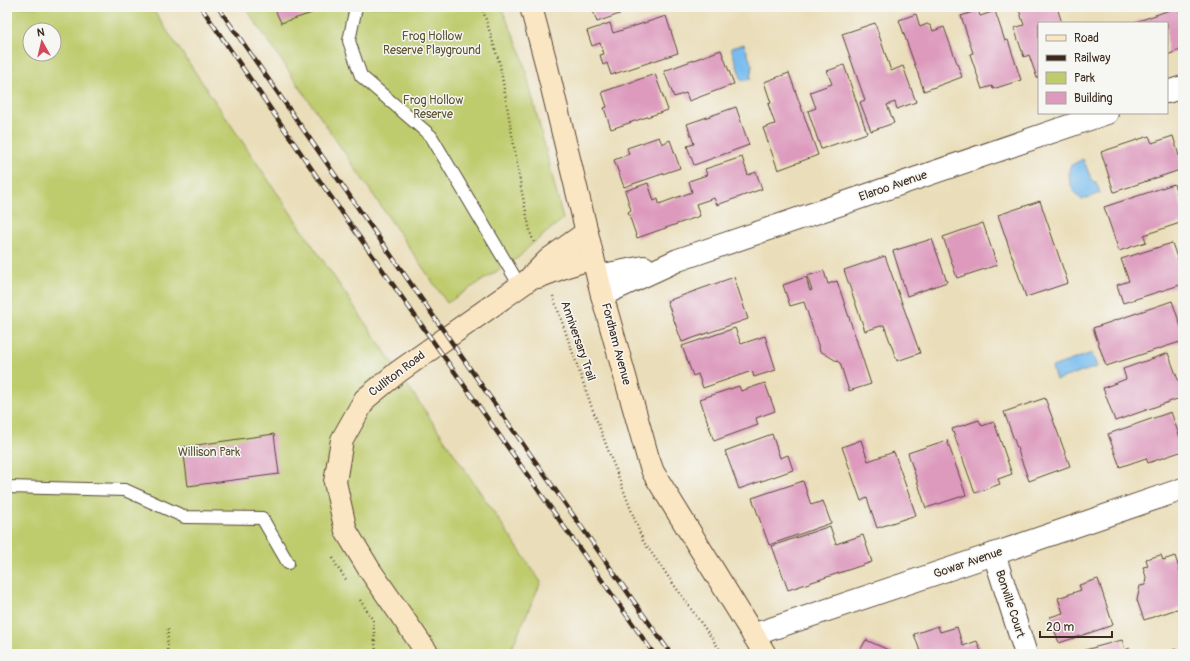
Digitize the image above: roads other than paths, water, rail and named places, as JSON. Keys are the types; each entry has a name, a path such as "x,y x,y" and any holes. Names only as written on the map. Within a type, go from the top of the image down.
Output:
{"street":[{"name":"Fordham Avenue","path":"531,7 598,276 653,472 765,654"},
{"path":"1168,92 1183,87"},
{"name":"Elaroo Avenue","path":"598,276 678,260 1104,114"},
{"name":"Culliton Road","path":"428,654 369,569 346,531 335,482 342,440 365,399 398,372 534,277 587,232"},
{"name":"Culliton Road","path":"534,277 568,266 598,276"},
{"name":"Gowar Avenue","path":"753,635 994,554 1183,488"},
{"name":"Bonville Court","path":"994,554 1026,654"}],"lane":[{"path":"356,7 349,41 361,76 431,136 534,277"},
{"path":"7,487 125,490 184,517 262,518 288,563"}],"water":[{"path":"744,44 752,66 750,79 742,81 731,48"},
{"path":"1083,159 1092,181 1096,182 1100,193 1082,200 1072,189 1069,172 1070,166"},
{"path":"1092,353 1097,367 1056,380 1052,367"}],"railway":[{"path":"201,7 324,187 654,654"},
{"path":"218,7 671,654"}],"park label":[{"name":"Frog Hollow Reserve Playground","path":"432,43"},
{"name":"Frog Hollow Reserve","path":"433,107"},
{"name":"Willison Park","path":"209,452"}]}
